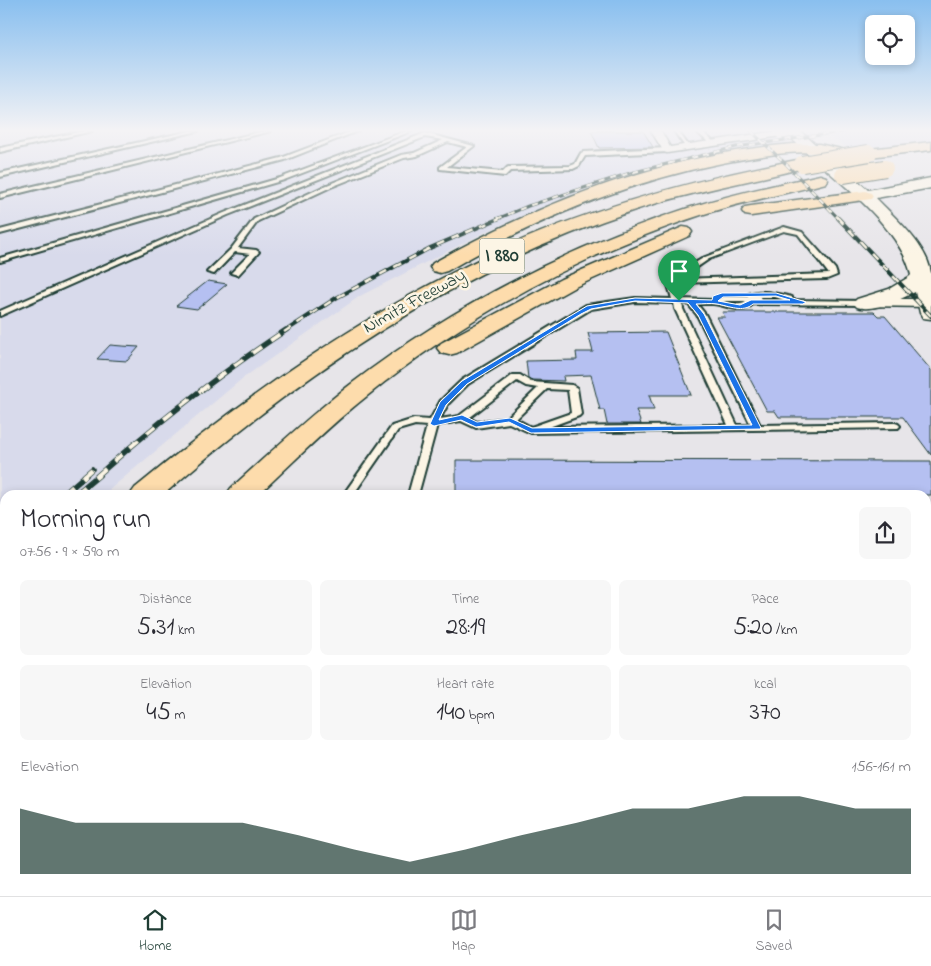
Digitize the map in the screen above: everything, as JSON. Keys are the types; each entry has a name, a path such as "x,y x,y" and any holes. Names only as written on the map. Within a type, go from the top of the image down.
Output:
{"highway":[{"path":"151,490 292,368 357,320 449,262 516,226 587,196 662,173"},
{"name":"Nimitz Freeway","path":"246,490 310,430 361,388 435,336 497,298 589,250 704,208 772,190 859,173"},
{"path":"310,430 361,404 436,356 523,306 585,275 692,228 751,211 875,194"}],"main road":[{"path":"845,173 875,194 898,205"},
{"path":"859,173 910,247 922,276 930,306"},
{"path":"875,194 931,183"},
{"path":"864,302 906,290 922,276"}],"street":[{"path":"864,302 930,306"}],"lane":[{"path":"0,196 96,173"},
{"path":"0,232 229,173"},
{"path":"0,260 298,173"},
{"path":"0,314 210,221 330,173"},
{"path":"211,272 233,250 256,220 360,173"},
{"path":"493,173 506,173"},
{"path":"788,228 800,233 832,271 833,275 827,277 671,281 707,258 779,229 788,228"},
{"path":"233,250 256,252 236,272"},
{"path":"671,281 671,290 679,301 679,309 734,428"},
{"path":"714,302 723,299 791,299 803,302"},
{"path":"414,490 434,424 443,404 465,382 579,312 619,301 635,300 714,302 740,307 747,306 751,302 864,302"},
{"path":"690,302 701,314 757,428"},
{"path":"776,302 783,312"},
{"path":"816,302 824,312"},
{"path":"352,490 395,428 414,422 434,424 462,418 517,377 529,384 572,388 576,414 531,430"},
{"path":"510,420 545,386"},
{"path":"462,418 476,425 510,420 531,430 895,426"}],"shaded area":[{"path":"0,173 638,173 584,190 489,230 360,296 243,378 109,490 0,490"}],"building":[{"path":"208,281 227,284 197,309 176,306"},
{"path":"722,312 874,312 878,316 885,316 931,370 931,455 903,417 779,417 775,411 767,411 717,317 725,317"},
{"path":"666,332 691,395 649,395 654,410 636,410 641,424 607,424 604,410 600,410 591,375 563,376 564,381 532,380 528,378 526,361 577,360 576,352 593,352 588,333"},
{"path":"110,345 139,347 127,361 97,359"},
{"path":"456,460 931,461 931,490 456,490"}],"railway":[{"path":"497,219 528,206 631,173"},
{"path":"794,173 839,219"},
{"path":"284,332 336,298 430,248 500,218"},
{"path":"838,218 931,316"},
{"path":"97,476 189,400 286,330"},
{"path":"84,476 92,469"},
{"path":"69,490 86,475"},
{"path":"81,490 99,475"}],"route":[{"path":"679,301 619,301 579,312 465,382 443,404 434,424 462,418 476,425 510,420 531,430 757,428 701,314 690,302 714,302 731,307 747,306 751,302 803,302 776,295 722,295 716,298 714,302 679,301"}]}
